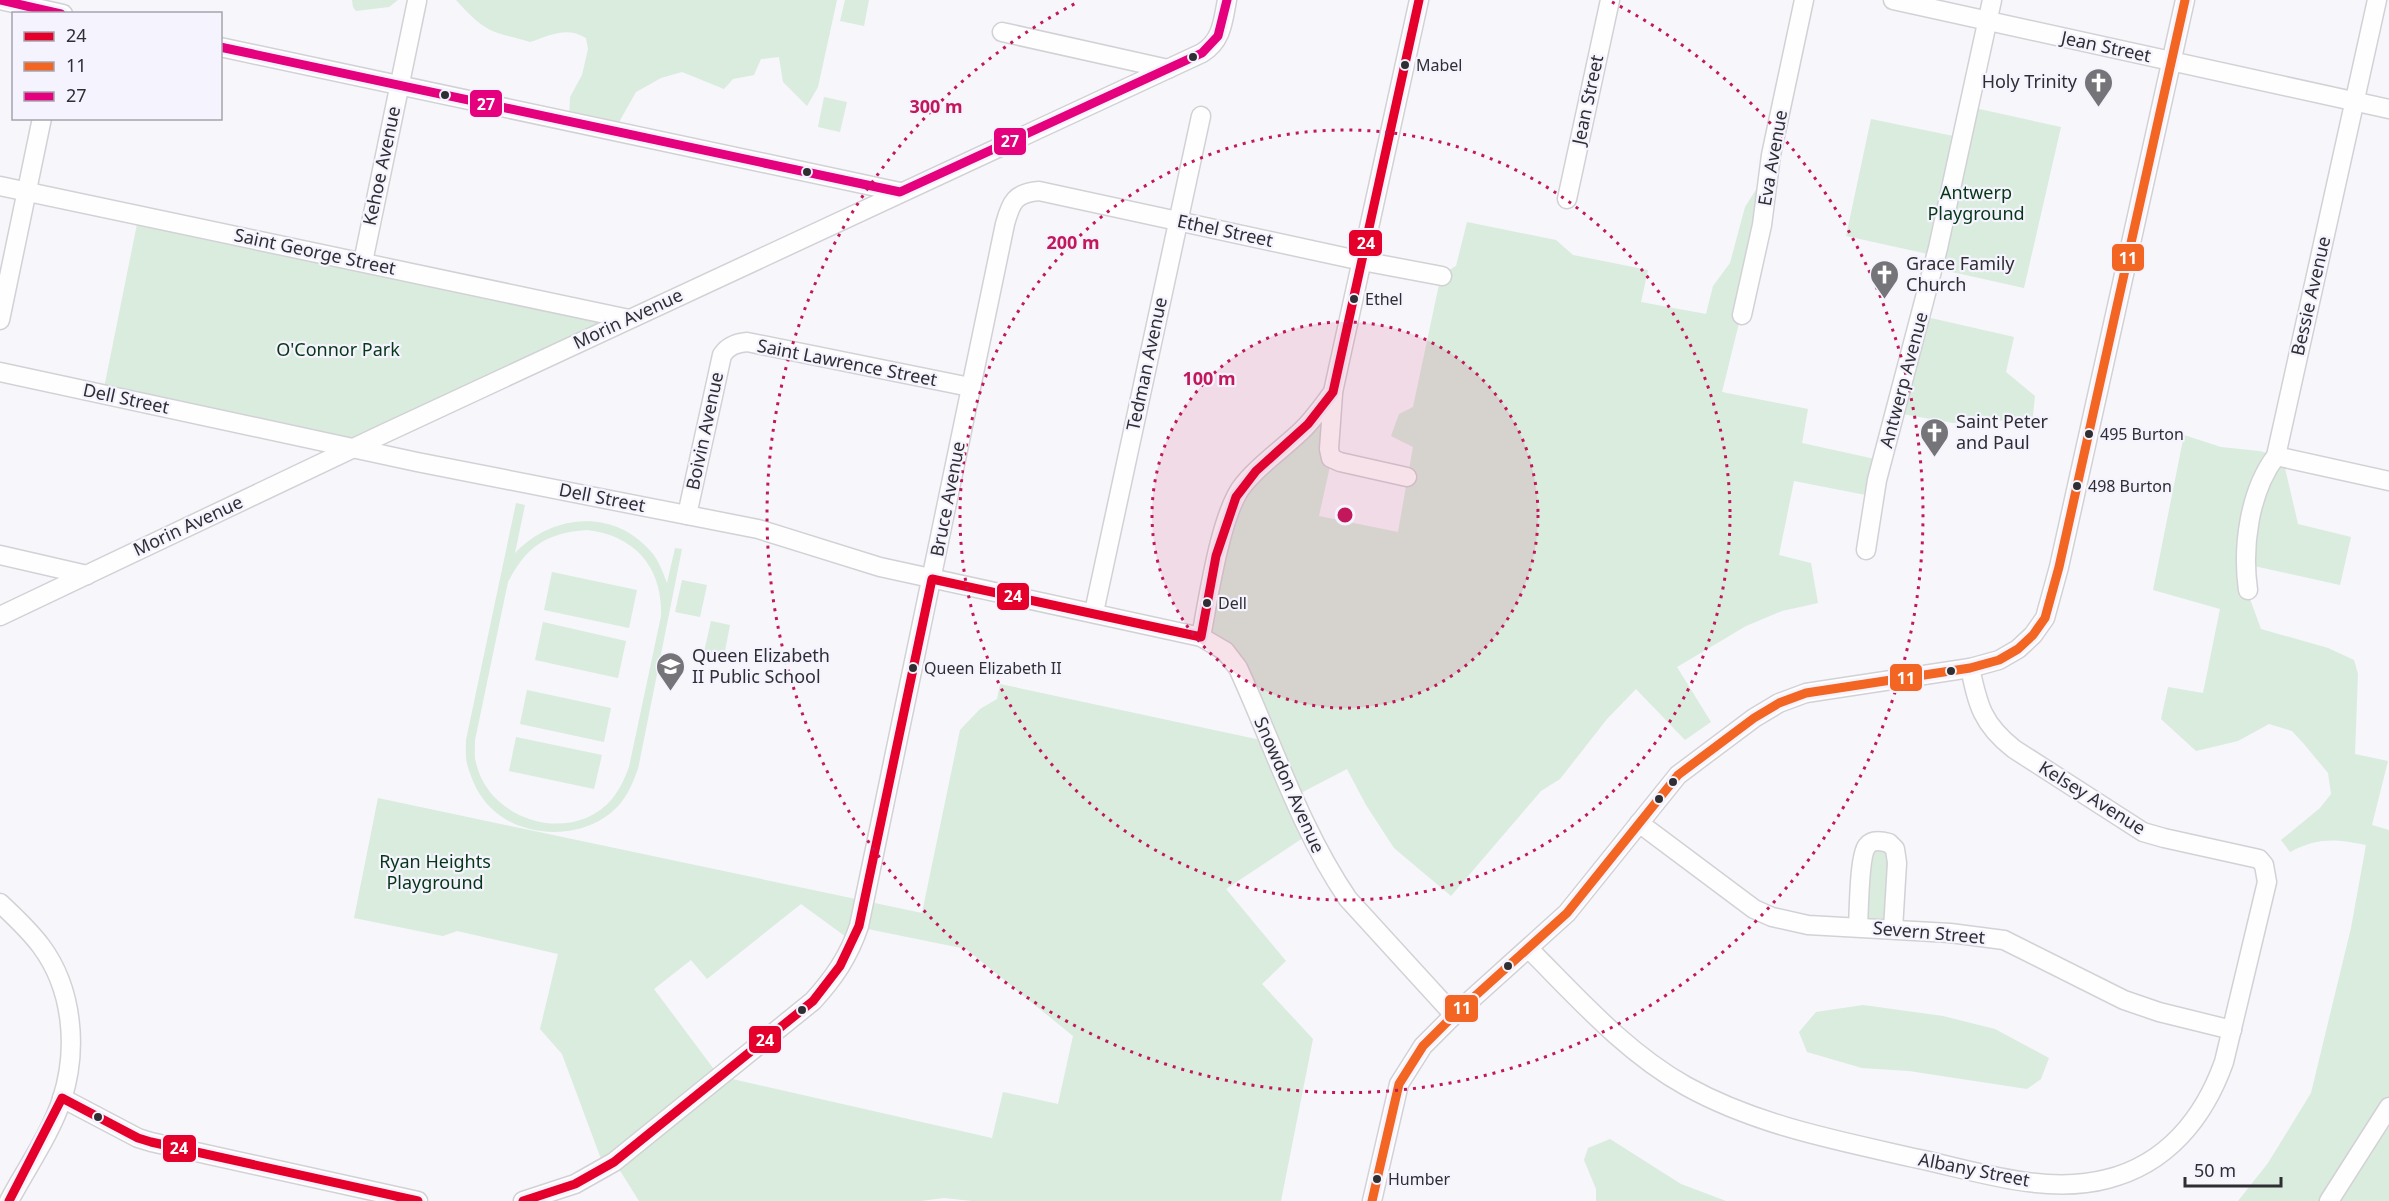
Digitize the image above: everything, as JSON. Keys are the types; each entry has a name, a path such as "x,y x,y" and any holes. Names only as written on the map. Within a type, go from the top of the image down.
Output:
{"street":[{"path":"0,0 55,12"},
{"name":"Morin Avenue","path":"0,616 352,448 1212,47 1218,39 1227,0"},
{"path":"1407,477 1340,462 1331,458 1329,449 1333,392 1419,0"},
{"name":"Jean Street","path":"1567,199 1610,0"},
{"name":"Eva Avenue","path":"1742,315 1762,225 1771,155 1804,0"},
{"name":"Jean Street","path":"1893,0 2389,109"},
{"name":"Antwerp Avenue","path":"1866,550 1877,480 1938,248 1992,0"},
{"path":"1372,1201 1399,1084 1424,1046 1454,1015 1529,949 1585,893 1678,776 1754,718 1779,703 1806,693 1970,668 1999,660 2018,649 2045,618 2052,597 2186,0"},
{"name":"Bessie Avenue","path":"2248,590 2246,555 2254,502 2265,470 2276,456 2377,0"},
{"name":"Kehoe Avenue","path":"363,262 417,1"},
{"path":"1002,32 1167,69"},
{"path":"222,47 900,192"},
{"name":"Tedman Avenue","path":"1094,612 1200,116"},
{"path":"0,320 42,120"},
{"name":"Saint George Street","path":"0,186 629,319"},
{"name":"Ethel Street","path":"1013,203 1019,196 1039,191 1362,261 1442,276"},
{"name":"Bruce Avenue","path":"523,1201 575,1184 614,1162 813,1001 835,976 853,943 859,926 1005,224 1013,203"},
{"name":"Saint Lawrence Street","path":"726,349 736,343 747,342 970,387"},
{"name":"Boivin Avenue","path":"687,515 718,372 726,349"},
{"name":"Dell Street","path":"0,372 352,448 758,529 855,561 1201,636"},
{"path":"1201,636 1226,520 1236,494 1252,475 1300,433 1333,392"},
{"path":"2276,456 2389,482"},
{"path":"0,555 87,574"},
{"name":"Snowdon Avenue","path":"1201,636 1225,651 1238,668 1299,815 1335,881 1348,899 1454,1015"},
{"name":"Kelsey Avenue","path":"1970,668 1980,708 1987,722 1996,736 2014,749 2143,832 2259,859 2264,865"},
{"name":"Severn Street","path":"1639,823 1754,909 1791,922 2004,940 2124,1000 2160,1012 2232,1030"},
{"path":"1858,927 1865,847 1872,841 1882,841 1889,843 1896,855 1893,929"},
{"name":"Albany Street","path":"1529,949 1584,1004 1652,1065 1685,1086 1758,1119 1857,1145 2008,1178 2060,1184 2107,1179 2124,1174 2162,1152 2189,1128 2209,1099 2224,1062 2267,882 2264,865"},
{"path":"0,903 41,946 61,981 66,998 71,1035 68,1070 62,1098 56,1114 9,1201"},
{"path":"62,1098 138,1138 151,1142 418,1201"},
{"path":"2329,1201 2389,1107"}],"green space":[{"path":"352,0 398,0 389,7 356,11"},
{"path":"456,0 837,0 818,87 807,106 783,82 779,57 761,59 754,75 733,79 724,89 682,72 661,78 636,92 614,131 569,121 570,97 582,75 588,49 586,38 579,34 565,32 551,34 530,42 502,34 480,24"},
{"path":"845,0 869,0 864,26 840,21"},
{"path":"824,97 847,102 840,132 818,127"},
{"name":"Antwerp Playground","path":"1970,107 2061,127 2024,288 1934,268 1937,256 1846,236 1871,119 1963,138"},
{"name":"Ryan Heights Playground","path":"1767,178 1741,315 1722,392 1808,409 1802,443 1884,461 1876,497 1794,481 1779,555 1811,563 1818,603 1782,611 1746,626 1677,667 1711,722 1685,740 1636,689 1607,719 1560,779 1541,791 1451,896 1394,848 1366,805 1347,769 1293,797 1309,834 1226,889 1286,961 1262,984 1313,1039 1281,1201 972,1201 944,1198 921,1201 639,1201 614,1161 604,1167 562,1054 540,1029 558,954 457,931 443,936 354,918 378,798 922,913 960,730 980,709 997,699 1000,684 1270,742 1248,689 1202,636 1232,507 1320,412 1332,457 1319,516 1398,532 1413,447 1391,436 1399,414 1413,407 1441,275 1456,266 1467,222 1556,240 1573,255 1648,270 1641,302 1706,314 1713,286 1730,263 1745,207 1757,188","holes":["801,904 853,942 858,927 966,949 1073,1036 1058,1104 1003,1092 992,1138 719,1076 654,989 691,960 707,979"]},
{"name":"O'Connor Park","path":"139,214 629,317 352,447 103,393"},
{"path":"1922,316 2014,337 2006,372 2035,396 2032,425 1995,420 1953,423 1897,413"},
{"path":"2184,435 2221,447 2259,451 2285,457 2285,468 2298,524 2351,537 2340,585 2245,564 2247,591 2261,629 2328,648 2354,660 2358,674 2355,754 2388,761 2372,825 2389,830 2389,1201 2238,1201 2268,1163 2311,1093 2351,928 2366,845 2345,841 2327,841 2309,844 2290,852 2281,840 2320,808 2331,794 2328,773 2292,731 2269,724 2238,741 2196,751 2161,719 2168,687 2203,693 2220,609 2153,590"},
{"path":"516,503 525,505 515,553 530,540 547,530 584,521 603,523 621,529 638,539 655,557 667,583 675,548 682,549 638,769 628,793 606,817 573,830 554,832 519,826 503,818 486,803 479,793 467,764 466,740","holes":["587,530 604,533 632,546 642,556 651,569 660,598 661,616 629,767 615,795 595,813 576,821 555,824 534,820 514,812 497,800 484,783 475,758 475,740 508,582 523,559 549,538"]},
{"path":"552,572 637,590 629,628 544,610"},
{"path":"682,580 707,585 700,617 675,612"},
{"path":"711,621 730,625 724,656 704,652"},
{"path":"543,622 626,641 618,678 535,660"},
{"path":"527,690 611,708 604,742 520,724"},
{"path":"516,737 602,755 594,789 509,771"},
{"path":"1889,844 1892,927 1859,925 1866,848"},
{"path":"1863,1005 1943,1016 1995,1029 2049,1058 2041,1079 2027,1089 1909,1071 1862,1068 1807,1052 1799,1032 1816,1012"},
{"path":"1610,1139 1681,1184 1726,1201 1596,1201 1596,1189 1584,1160 1588,1148"}],"transit line":[{"name":"27","path":"0,0 52,12"},
{"name":"27","path":"222,47 900,192 1202,53 1218,36 1227,0"},
{"name":"24","path":"523,1201 575,1184 614,1162 813,1001 840,966 859,926 932,579 1201,637 1216,556 1236,497 1256,471 1308,424 1333,392 1419,0"},
{"name":"11","path":"1372,1201 1399,1084 1423,1046 1567,913 1678,775 1754,718 1779,703 1806,693 1970,668 1999,660 2018,649 2033,635 2045,618 2059,567 2185,0"},
{"name":"24","path":"9,1201 62,1098 138,1138 151,1142 418,1201"}],"place":[{"name":"Mabel","path":"1405,65"},
{"name":"Holy Trinity","path":"2098,108"},
{"name":"Ethel","path":"1354,299"},
{"name":"Grace Family Church","path":"1885,300"},
{"name":"495 Burton","path":"2089,434"},
{"name":"Saint Peter and Paul","path":"1935,458"},
{"name":"498 Burton","path":"2077,486"},
{"name":"Dell","path":"1207,603"},
{"name":"Queen Elizabeth II","path":"913,668"},
{"name":"Queen Elizabeth II Public School","path":"671,692"},
{"name":"Humber","path":"1377,1179"}]}
